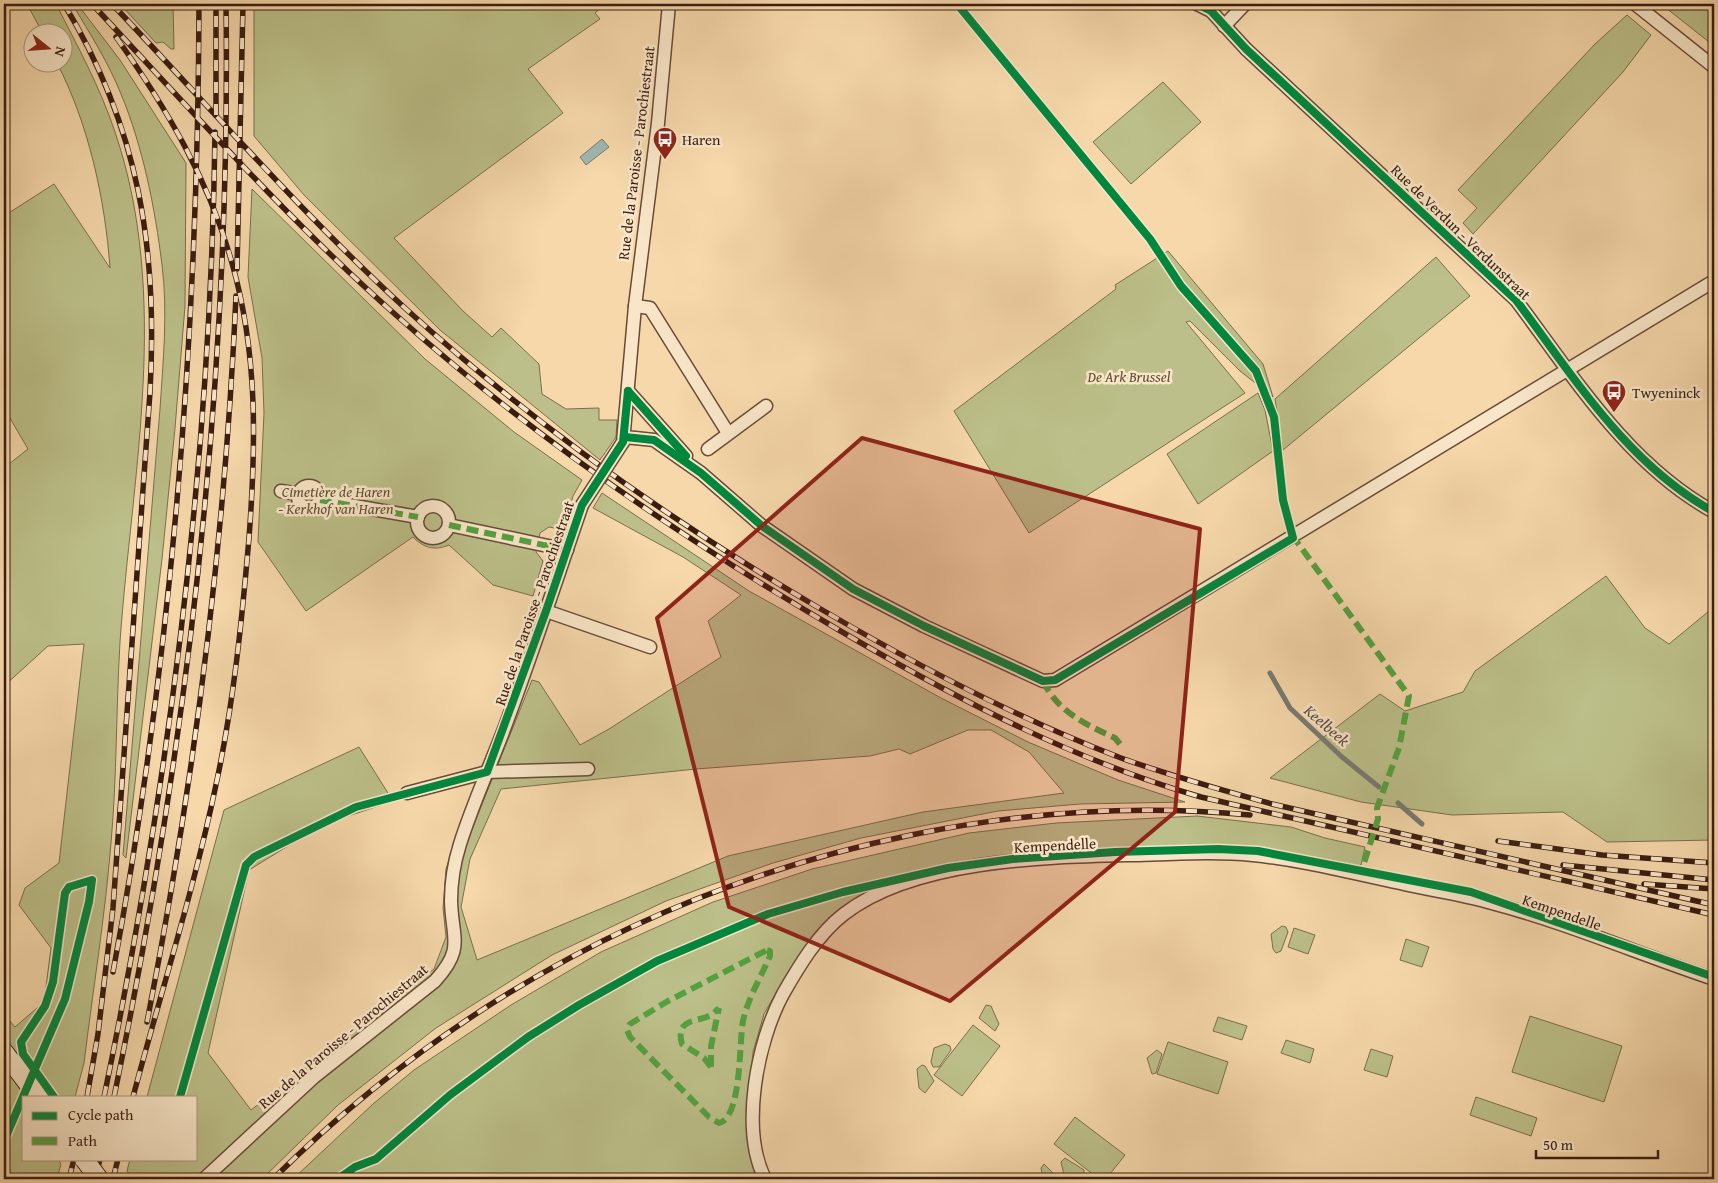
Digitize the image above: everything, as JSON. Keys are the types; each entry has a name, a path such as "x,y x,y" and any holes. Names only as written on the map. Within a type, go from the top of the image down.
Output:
{"main road":[{"path":"4,1052 37,1096"},
{"path":"85,1160 98,1179"}],"street":[{"name":"Rue de la Paroisse - Parochiestraat","path":"204,1179 314,1077 435,982 447,968 453,954 456,937 451,902 452,878 460,845 546,611 582,504 624,439 635,306 658,123 669,4"},
{"name":"Rue de Verdun - Verdunstraat","path":"1197,4 1211,11 1246,48 1516,300 1581,390 1628,444 1673,485 1714,512"},
{"path":"1224,26 1245,4"},
{"path":"1635,4 1714,67"},
{"path":"624,439 654,440 701,473 762,526 835,577 880,604 1043,681 1055,680 1293,538 1714,281"},
{"path":"635,306 650,308 728,433"},
{"path":"628,391 701,473"},
{"path":"708,449 766,406"},
{"path":"281,491 298,494 298,501 308,509 314,508 320,500 418,517"},
{"path":"437,506 444,510 448,517 449,525 446,532 439,537 432,538 424,535 418,528 418,517 422,510 437,506"},
{"path":"449,525 567,550"},
{"name":"Rue de la Paroisse - Parochiestraat","path":"546,611 650,647"},
{"path":"407,793 487,772 588,769"},
{"name":"Kempendelle","path":"765,1179 758,1157 753,1114 757,1072 766,1034 780,999 812,949 845,913 867,899 894,887 959,869 1028,859 1219,854 1254,855 1363,869 1492,903 1714,979"}],"highlighted area":[{"path":"862,438 1200,529 1175,812 950,1001 729,907 657,618"}],"green space":[{"path":"27,4 56,4 65,22 37,22"},
{"path":"120,4 173,4 174,49 171,49 163,42 156,43"},
{"path":"254,4 605,4 595,13 600,19 528,69 563,113 394,238 463,311 492,337 501,328 539,364 542,394 566,409 599,408 599,420 617,420 616,437 600,460 440,330 304,195 254,136"},
{"path":"1661,4 1714,4 1714,46"},
{"path":"78,5 120,60 186,163 185,306 175,428 162,559 126,858 123,855 160,409 165,319 164,283 152,200 136,135 111,72 74,7"},
{"path":"1627,15 1651,35 1623,72 1473,234 1463,223 1477,208 1458,190 1595,44"},
{"path":"72,35 88,66 109,115 132,194 141,258 144,321 143,386 120,642 111,843 84,1063 75,1096 22,1096 22,1160 59,1160 61,1164 57,1179 4,1179 4,1014 15,1027 44,1002 51,948 19,905 25,888 59,863 84,644 48,646 4,686 4,468 28,449 4,408 4,216 54,184 110,268 108,242 94,163 87,137 61,72 72,72"},
{"path":"1163,82 1201,122 1131,184 1093,142"},
{"name":"Cimetière de Haren - Kerkhof van Haren","path":"252,189 425,359 514,432 582,480 573,496 564,530 549,527 540,533 536,552 543,561 533,596 493,585 449,545 439,548 429,547 421,544 413,537 306,611 258,542 264,413 262,358 248,277"},
{"name":"De Ark Brussel","path":"1168,251 1263,364 1273,397 1240,371 1190,321 1186,322 1245,393 1029,533 954,411 1116,289 1115,285"},
{"path":"1436,257 1470,296 1283,450 1275,399"},
{"path":"1258,393 1265,410 1273,451 1198,504 1167,454"},
{"path":"602,493 749,591 941,698 1028,742 1118,780 1185,802 1080,804 998,811 861,838 773,863 666,901 552,955 436,1028 338,1105 262,1179 133,1179 127,1171 130,1160 198,1160 198,1096 147,1096 224,810 359,747 393,801 322,825 249,870 208,1053 251,1110 434,969 446,937 443,908 446,869 458,831 470,834 532,680 539,682 580,745 609,729 721,657 708,621 741,595 683,557 593,508","holes":["968,730 991,730 1029,752 1064,793 923,812 728,856 477,960 461,907 470,859 501,789 696,769 870,756 899,749 910,754"]},
{"path":"1606,576 1645,628 1669,644 1714,607 1714,840 1607,842 1563,812 1452,815 1361,802 1270,778 1380,694 1405,711 1463,692 1475,671"},
{"path":"1197,816 1291,827 1325,838 1365,847 1361,865 1349,870 1217,851 1016,854 948,865 889,884 820,931 788,972 764,1014 753,1052 750,1088 760,1176 777,1177 778,1179 736,1179 733,1176 721,1179 293,1179 373,1104 414,1070 511,1005 601,952 713,902 812,869 969,833 1056,823"},
{"path":"1282,926 1286,927 1288,932 1281,951 1276,953 1273,949 1271,934"},
{"path":"1294,928 1315,935 1308,954 1288,947"},
{"path":"1406,939 1429,947 1422,967 1400,960"},
{"path":"986,1005 991,1006 999,1024 995,1031 979,1018"},
{"path":"1530,1016 1622,1046 1604,1102 1512,1072"},
{"path":"1218,1017 1247,1026 1242,1040 1213,1031"},
{"path":"973,1025 1000,1046 962,1096 934,1075"},
{"path":"1286,1040 1314,1049 1310,1063 1281,1053"},
{"path":"1168,1042 1228,1062 1218,1094 1157,1074"},
{"path":"945,1044 950,1046 951,1050 939,1067 933,1067 931,1062 934,1048"},
{"path":"1371,1049 1393,1056 1387,1077 1364,1070"},
{"path":"1157,1050 1162,1054 1156,1073 1152,1074 1147,1058"},
{"path":"922,1065 925,1066 934,1081 925,1093 919,1088 917,1069"},
{"path":"1476,1097 1537,1118 1531,1136 1470,1115"},
{"path":"1075,1117 1125,1155 1106,1179 1099,1179 1054,1144"},
{"path":"1065,1158 1084,1170 1084,1176 1080,1178 1064,1175 1061,1162"},
{"path":"1044,1164 1054,1174 1054,1179 1043,1179 1041,1168"}],"water":[{"path":"602,139 609,147 586,165 580,157"}],"waterway":[{"name":"Keelbeek","path":"1270,673 1290,708 1342,757 1379,787"},
{"name":"Keelbeek","path":"1398,803 1422,824"}],"railway":[{"path":"64,4 90,50 110,97 126,144 138,191 146,239 152,339 150,392 113,908 98,1034 87,1096"},
{"path":"92,4 241,164 317,242 449,361 558,447 672,526 789,601 891,660 977,706 1064,747 1109,766 1201,797 1714,915"},
{"path":"112,4 330,236 367,273 454,351 553,431 657,506 764,575 856,629 929,670 1043,726 1121,758 1159,771 1272,804 1714,905"},
{"path":"113,972 134,852 152,731 178,490 194,248 199,4"},
{"path":"216,4 216,115"},
{"path":"114,1096 141,962 164,826 184,690 200,553 213,416 221,279 226,142 226,4"},
{"path":"237,269 243,4"},
{"path":"116,37 169,117 198,173 222,232 232,263 247,331 251,365 254,434 249,538 237,659 223,750 199,860 133,1096"},
{"path":"104,1096 128,978 149,858 183,617 196,496 205,375 212,254 215,132"},
{"path":"147,1022 179,842 205,661 224,479 236,296"},
{"path":"273,1179 342,1115 413,1058 488,1006 566,960 648,920 732,885 820,857 911,835 995,821 1080,812 1122,810 1165,810 1250,815"},
{"path":"1498,841 1602,855 1714,863"},
{"path":"1563,865 1714,880"},
{"path":"1644,884 1714,889"},
{"path":"69,1179 74,1160"},
{"path":"85,1179 90,1160"},
{"path":"95,1179 100,1160"},
{"path":"113,1179 118,1160"}],"marked path":[{"path":"281,491 298,494"},
{"path":"320,500 418,517"},
{"path":"449,525 567,550"},
{"path":"1292,535 1409,696 1399,748 1377,808 1378,819 1364,863"},
{"path":"1043,681 1049,692 1064,709 1093,728 1115,738 1120,744"},
{"path":"767,950 770,951 770,956 751,996 743,1021 736,1094 732,1108 726,1118 719,1123 709,1117 630,1037 627,1030 630,1024 668,1001 767,950"},
{"path":"711,1067 704,1058 682,1044 681,1030 688,1023 704,1018 719,1008"},
{"path":"711,1067 711,1046 719,1008"}],"cycle path":[{"path":"625,437 654,440 701,473 762,526 853,589 924,626 1043,681 1055,680 1293,538 1283,500 1274,417 1256,371 1181,286 1150,239 957,4"},
{"path":"1197,4 1211,11 1246,49 1516,300 1581,388 1628,444 1683,492 1714,512"},
{"path":"628,391 686,456"},
{"path":"180,1096 246,865 254,857 356,807 487,772 546,611 582,505 623,442 628,391"},
{"path":"338,1179 355,1167 376,1159 450,1095 528,1037 579,1005 657,961 768,914 843,892 948,868 1013,859 1115,852 1218,849 1258,851 1471,892 1714,977"},
{"path":"92,880 89,902 65,999 35,1070 23,1054 21,1042 45,1006 53,982 65,893 69,887 92,880"},
{"path":"23,1096 35,1070"},
{"path":"35,1070 53,1096"},
{"path":"4,1141 22,1099"}],"place":[{"name":"Haren","path":"665,160"},
{"name":"Twyeninck","path":"1614,413"}]}
